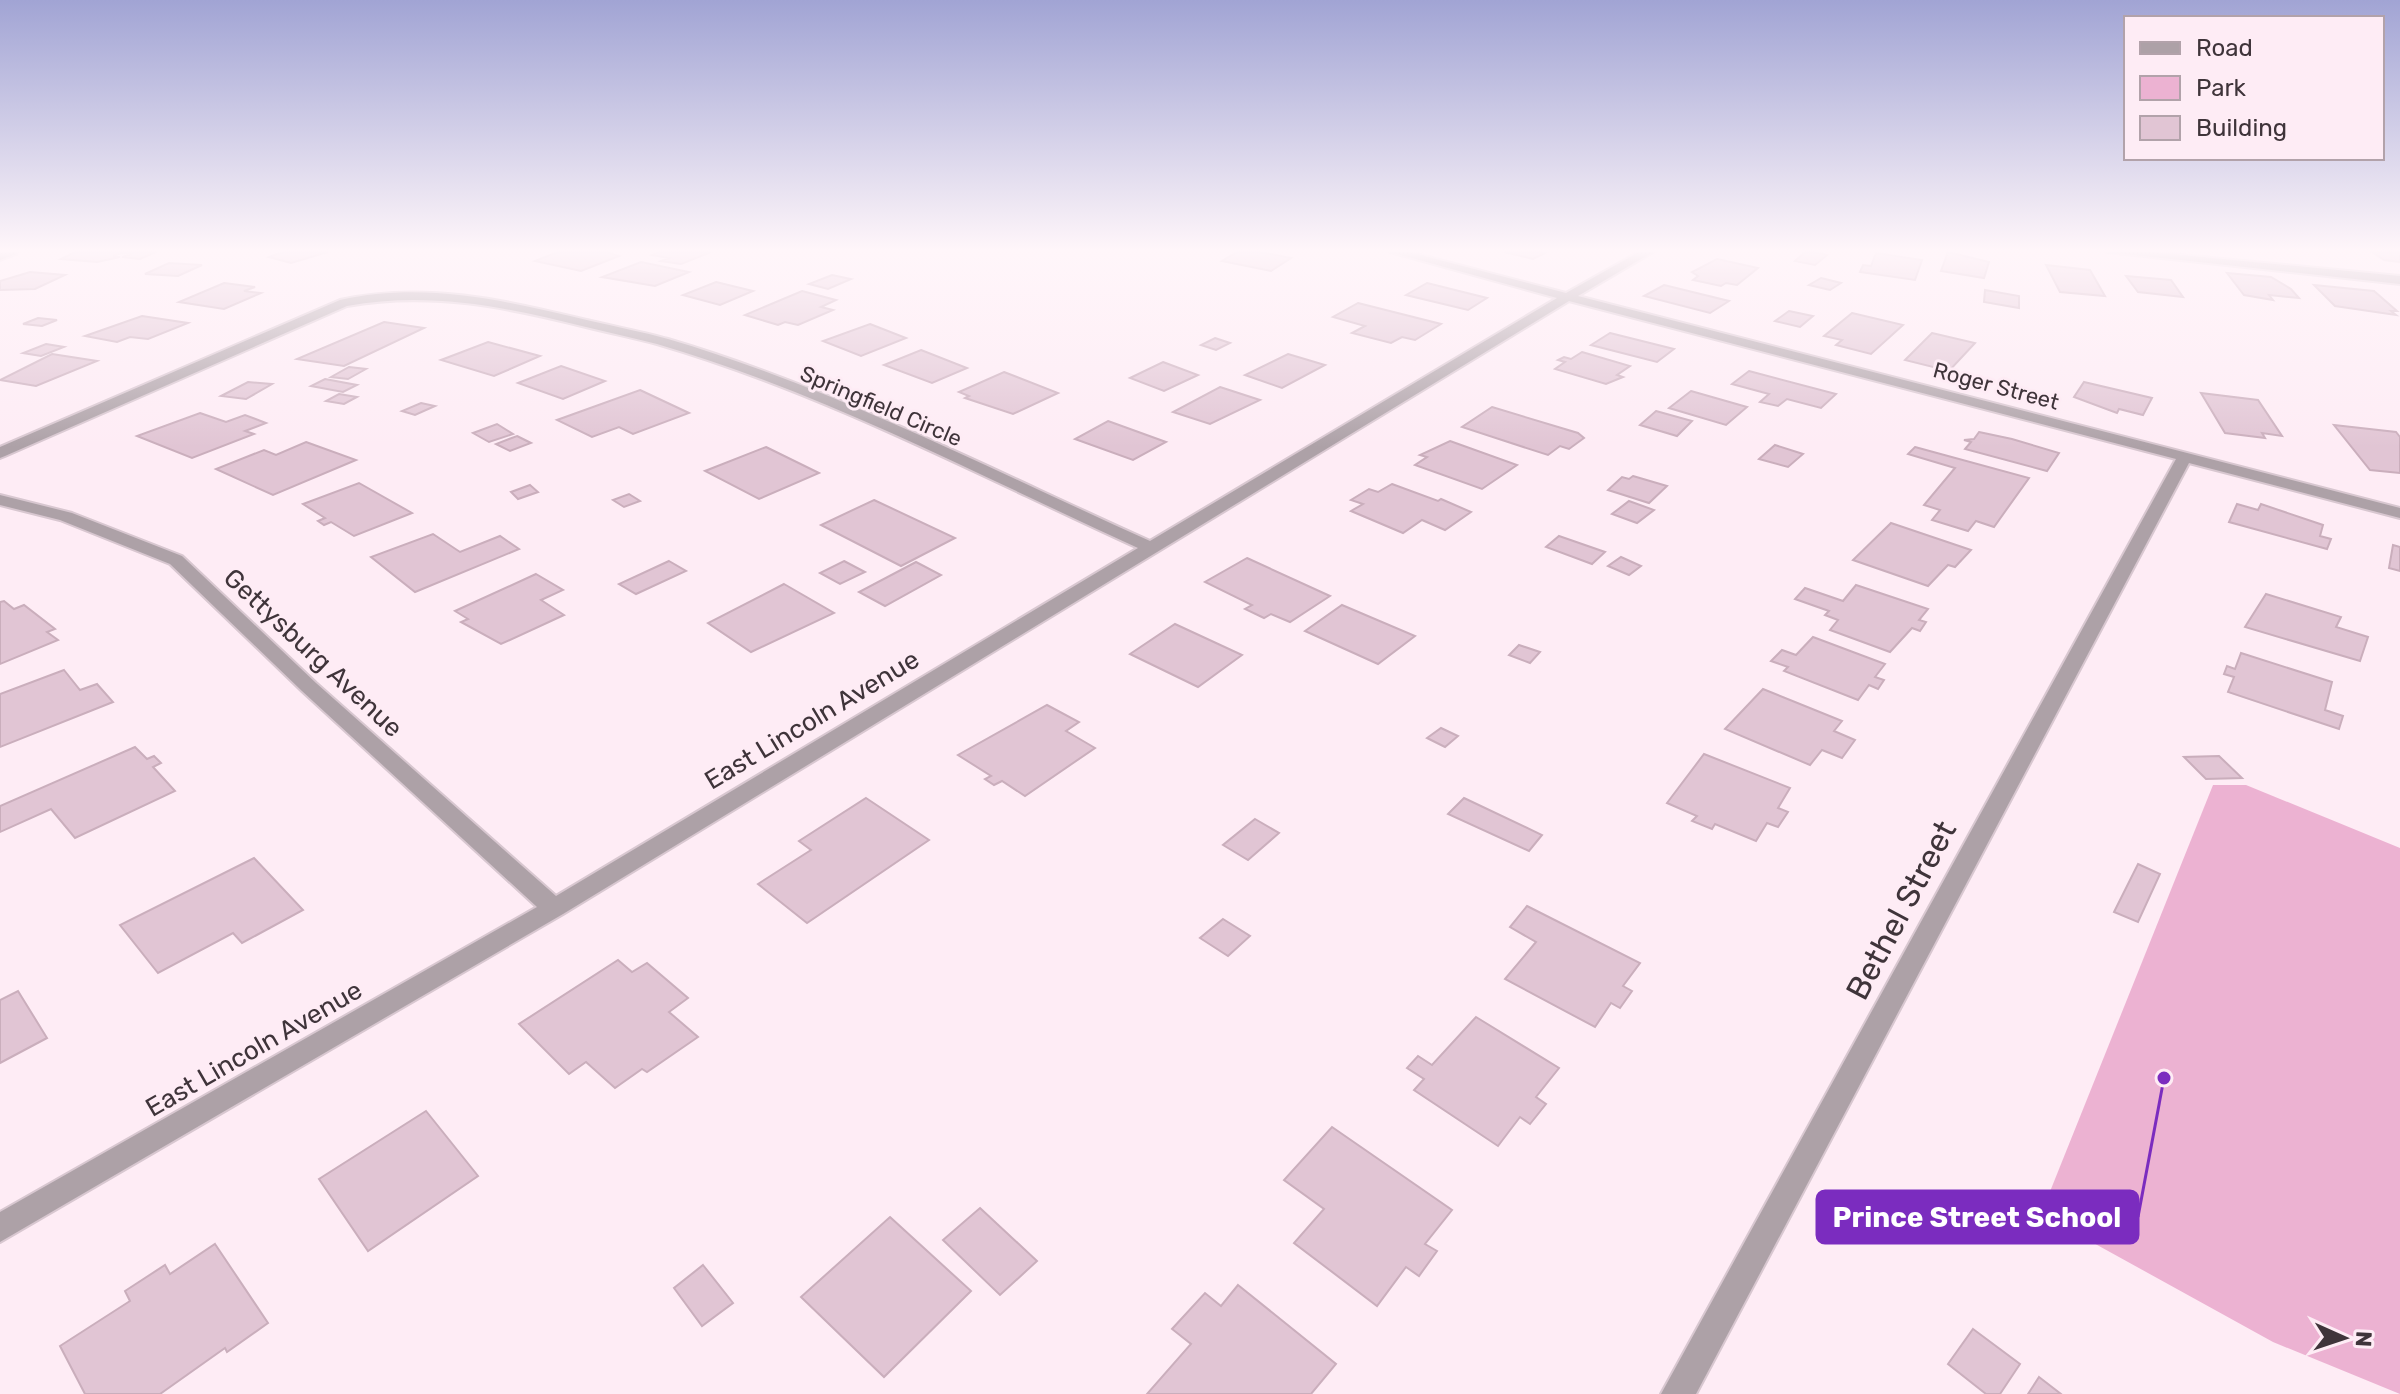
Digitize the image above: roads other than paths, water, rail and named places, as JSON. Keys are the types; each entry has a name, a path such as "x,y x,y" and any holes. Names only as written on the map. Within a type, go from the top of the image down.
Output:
{"street":[{"name":"Springfield Circle","path":"0,453 312,317"},
{"name":"Springfield Circle","path":"559,317 675,346 849,414 1150,547"},
{"name":"East Lincoln Avenue","path":"0,1228 554,908 1533,317"},
{"name":"Roger Street","path":"1648,317 2400,513"},
{"name":"Bethel Street","path":"1678,1394 2184,458"},
{"name":"Gettysburg Avenue","path":"0,500 66,516 176,560 309,687 554,908"}],"place":[{"name":"Prince Street School","path":"2164,1078"}]}
